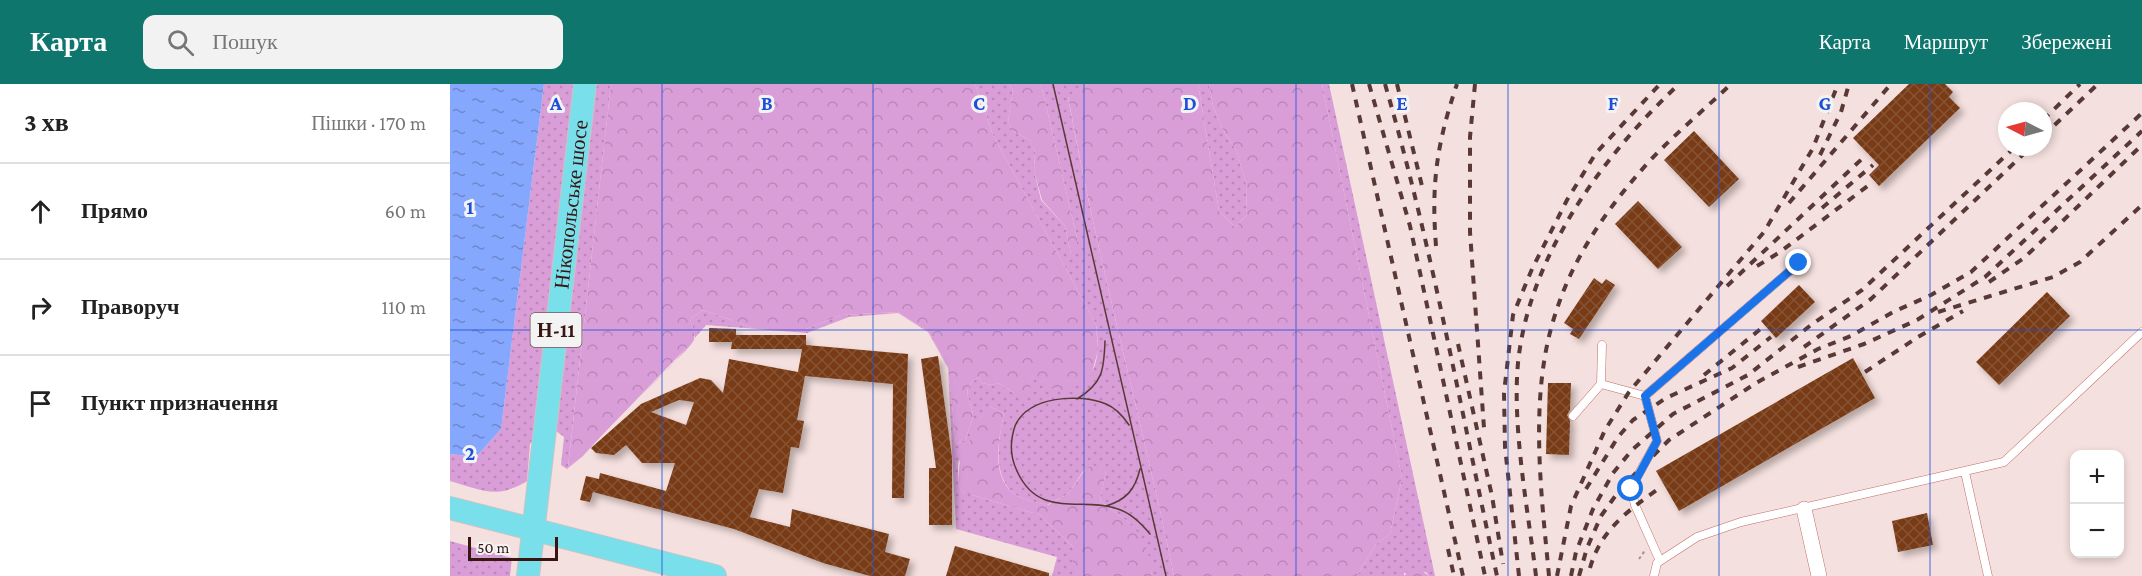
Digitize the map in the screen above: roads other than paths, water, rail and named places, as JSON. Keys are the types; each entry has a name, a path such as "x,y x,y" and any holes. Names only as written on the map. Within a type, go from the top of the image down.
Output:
{"main road":[{"name":"Нікопольське шосе","path":"528,576 585,84"},
{"path":"450,508 715,576"}],"street":[{"path":"1804,509 1819,576"}],"lane":[{"path":"1645,396 1799,263"},
{"path":"1654,576 1660,561 1697,537 1741,522 2004,462 2142,332"},
{"path":"1573,416 1601,384 1602,345"},
{"path":"1601,384 1645,396"},
{"path":"1645,396 1657,441 1631,489 1635,505 1660,561"},
{"path":"1965,472 1988,576"}],"water":[{"path":"450,84 544,84 501,429 476,457 450,454"}],"tram line":[{"path":"1053,84 1166,576"},
{"path":"1077,399 1092,387 1100,375 1103,368 1105,341"},
{"path":"1129,425 1113,408 1095,401 1069,398 1042,403 1031,408 1015,426 1012,437 1012,455 1017,471 1026,486 1037,496 1062,504 1090,504 1118,509 1135,519 1150,534"},
{"path":"1106,506 1119,501 1129,493 1140,469"}],"railway":[{"path":"1352,84 1463,576"},
{"path":"1369,84 1410,226 1485,576"},
{"path":"1385,84 1432,267 1497,576"},
{"path":"1397,84 1422,186"},
{"path":"1436,246 1434,202 1437,164 1457,84"},
{"path":"1475,84 1470,137 1470,232 1484,428"},
{"path":"1519,576 1505,447 1504,393 1513,315 1532,269 1567,200 1596,153 1660,84"},
{"path":"1536,576 1517,414 1518,363 1525,323 1537,284 1574,210 1623,143 1679,84"},
{"path":"1549,576 1540,476 1540,407 1542,374 1548,341 1564,290 1591,237 1626,188 1649,161 1731,84"},
{"path":"1557,576 1571,506 1605,430 1629,392 1764,232 1813,148 1838,84"},
{"path":"1820,155 1841,112 1849,84"},
{"path":"1789,203 1891,84"},
{"path":"2052,111 2080,84"},
{"path":"2052,127 2098,84"},
{"path":"1579,576 1587,548 1601,516 1621,488 1669,440 1756,383 1818,349 1851,336 1893,312 1931,295 1971,272 2142,113"},
{"path":"1798,367 1864,344 1917,320 1985,277 2142,131"},
{"path":"1989,282 2024,258 2142,145"},
{"path":"1727,286 1865,156"},
{"path":"1571,576 1576,552 1593,509 1613,473 1632,450 1673,414 1748,375 1811,325 1862,290 2005,156"},
{"path":"1804,347 1871,299 2022,156"},
{"path":"1822,208 1873,165"},
{"path":"1757,266 1780,252 1869,185"},
{"path":"1938,312 2053,277 2080,262 2142,205"},
{"path":"1865,372 1963,311"},
{"path":"1704,375 1763,327"},
{"path":"1586,489 1618,437 1633,420 1666,398 1732,368 1771,337"},
{"path":"1458,344 1492,496 1503,564"},
{"path":"1590,568 1601,542 1609,531 1627,512 1661,487"},
{"path":"1448,549 1454,576"}]}
